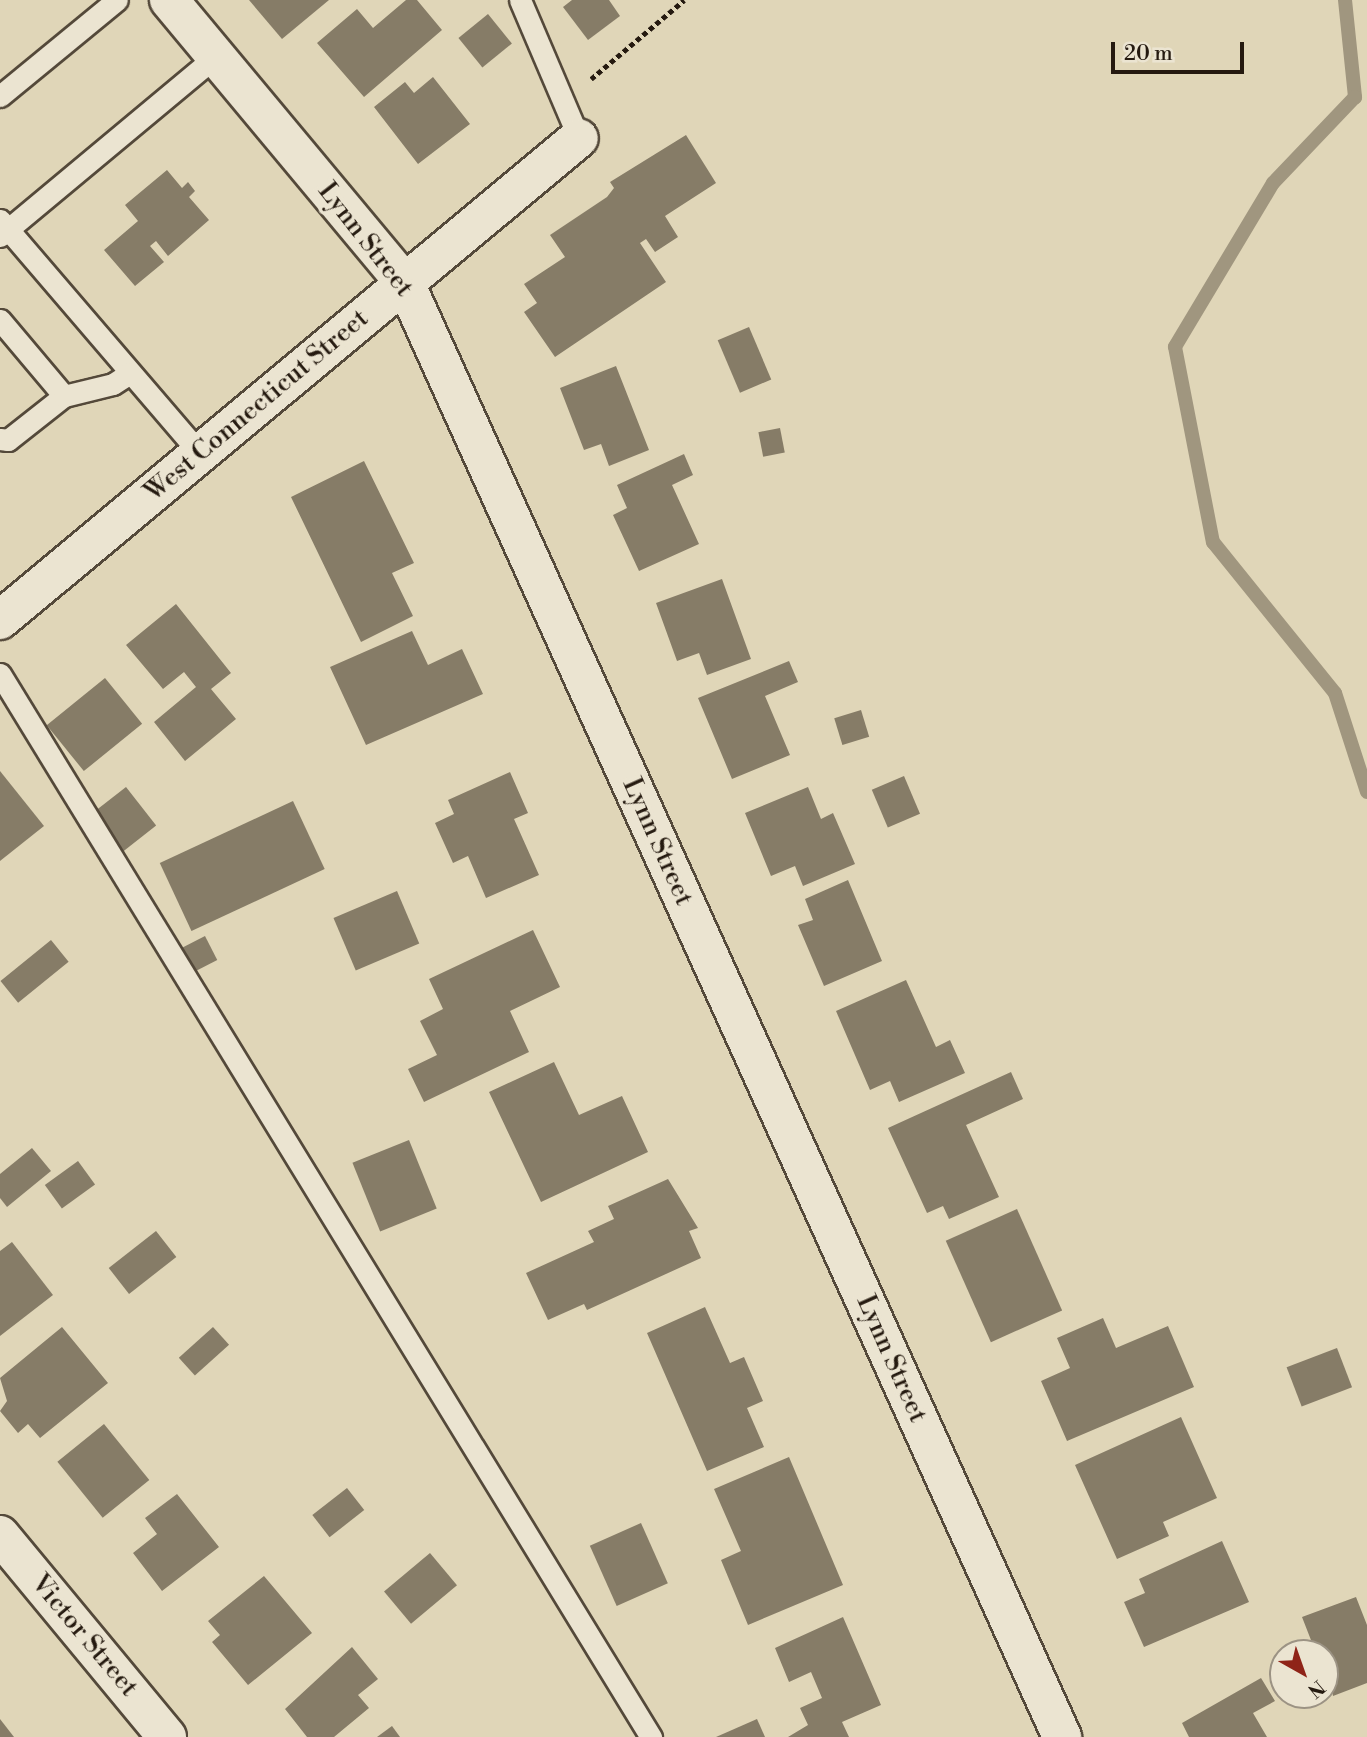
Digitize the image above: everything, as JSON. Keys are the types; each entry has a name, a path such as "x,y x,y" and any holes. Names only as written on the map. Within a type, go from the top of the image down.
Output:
{"street":[{"name":"Lynn Street","path":"169,0 405,283 1062,1737"},
{"name":"West Connecticut Street","path":"0,620 579,138"},
{"name":"Victor Street","path":"0,1535 167,1737"}],"lane":[{"path":"0,96 117,0"},
{"path":"520,0 579,138"},
{"path":"200,453 3,229 216,56"},
{"path":"0,320 64,396"},
{"path":"0,439 8,440 64,396 113,384 130,373"},
{"path":"0,674 651,1737"}],"path":[{"path":"564,102 684,0"}],"building":[{"path":"249,0 329,0 282,39"},
{"path":"406,0 417,0 442,30 364,97 317,43 357,9 373,28"},
{"path":"572,0 609,0 620,16 588,40 563,7"},
{"path":"488,14 512,44 482,67 458,38"},
{"path":"433,77 470,124 418,164 374,107 405,82 414,93"},
{"path":"686,135 716,183 665,216 678,237 655,252 646,239 640,243 666,282 555,357 524,312 537,303 524,284 565,257 550,235 607,197 614,188 610,182"},
{"path":"167,170 182,188 188,182 195,191 189,197 209,220 168,256 156,241 150,246 164,262 135,286 104,250 138,221 125,205"},
{"path":"749,327 771,379 740,393 718,340"},
{"path":"616,366 649,450 609,466 601,444 584,450 560,388"},
{"path":"780,428 785,453 763,457 758,432"},
{"path":"684,454 693,475 672,485 699,544 639,571 613,515 627,508 617,485"},
{"path":"364,461 414,563 392,573 413,616 361,642 291,497"},
{"path":"722,579 751,659 707,675 699,653 677,661 656,603"},
{"path":"176,604 231,673 211,689 236,719 185,761 154,722 196,687 184,672 163,689 126,645"},
{"path":"412,631 428,665 462,649 483,694 366,745 330,667"},
{"path":"789,661 798,682 765,696 790,755 732,779 698,698"},
{"path":"105,678 142,724 84,771 47,725"},
{"path":"861,710 869,737 842,745 834,718"},
{"path":"0,771 44,826 0,861"},
{"path":"510,772 528,813 514,819 539,875 486,898 468,856 453,863 435,823 454,814 448,800"},
{"path":"904,776 920,814 888,827 872,790"},
{"path":"126,787 156,826 121,853 91,814"},
{"path":"808,787 821,819 833,813 855,864 803,886 795,866 771,876 745,813"},
{"path":"293,801 325,869 191,931 160,863"},
{"path":"848,880 882,961 824,986 798,925 813,920 805,899"},
{"path":"397,891 419,943 356,970 333,918"},
{"path":"533,930 560,987 510,1011 529,1052 424,1102 408,1069 437,1055 420,1021 443,1009 429,979"},
{"path":"205,936 217,960 186,976 174,952"},
{"path":"51,940 69,962 18,1003 0,981"},
{"path":"906,980 936,1047 950,1040 965,1073 899,1102 890,1081 870,1090 836,1011"},
{"path":"554,1062 579,1115 622,1096 648,1152 541,1202 489,1092"},
{"path":"1011,1072 1023,1099 966,1125 999,1197 949,1219 943,1206 927,1213 888,1128"},
{"path":"409,1140 437,1209 380,1231 352,1163"},
{"path":"32,1148 51,1171 7,1207 0,1198 0,1174"},
{"path":"78,1161 95,1184 62,1209 45,1185"},
{"path":"668,1179 698,1228 689,1231 701,1258 587,1310 584,1304 548,1320 526,1273 594,1242 588,1231 614,1219 608,1206"},
{"path":"1017,1209 1062,1310 991,1342 946,1241"},
{"path":"156,1231 176,1257 129,1294 109,1268"},
{"path":"12,1242 53,1295 0,1336 0,1251"},
{"path":"705,1307 730,1363 744,1357 763,1401 747,1408 764,1447 707,1471 647,1333"},
{"path":"1103,1318 1116,1348 1168,1326 1194,1387 1067,1441 1041,1381 1070,1368 1057,1338"},
{"path":"62,1327 108,1383 40,1438 28,1424 18,1433 0,1411 7,1401 0,1378"},
{"path":"213,1327 229,1345 195,1376 179,1358"},
{"path":"1337,1348 1352,1387 1302,1407 1287,1367"},
{"path":"1181,1417 1217,1498 1163,1522 1169,1536 1117,1559 1075,1465"},
{"path":"104,1424 149,1480 103,1518 57,1462"},
{"path":"789,1457 843,1585 748,1625 721,1560 741,1551 714,1489"},
{"path":"347,1488 364,1510 330,1537 312,1515"},
{"path":"177,1494 219,1547 162,1591 133,1553 157,1534 145,1518"},
{"path":"641,1523 668,1583 617,1606 590,1546"},
{"path":"1222,1541 1249,1602 1144,1647 1124,1602 1145,1593 1139,1579"},
{"path":"430,1553 457,1585 411,1624 384,1592"},
{"path":"264,1576 312,1633 248,1685 212,1642 220,1635 208,1621"},
{"path":"1356,1597 1367,1625 1367,1683 1339,1694 1339,1639 1311,1639 1302,1617"},
{"path":"843,1617 881,1705 842,1722 849,1737 788,1737 808,1725 800,1708 822,1698 811,1672 789,1682 775,1648"},
{"path":"352,1647 378,1679 358,1695 369,1708 334,1737 307,1737 285,1709"},
{"path":"1261,1678 1269,1691 1269,1704 1253,1713 1267,1737 1189,1737 1182,1723"},
{"path":"0,1719 14,1737 0,1737"},
{"path":"757,1719 765,1737 716,1737"},
{"path":"392,1726 400,1737 377,1737"}],"waterway":[{"path":"1345,0 1355,97 1273,183 1175,347 1213,542 1335,693 1367,792"}]}
